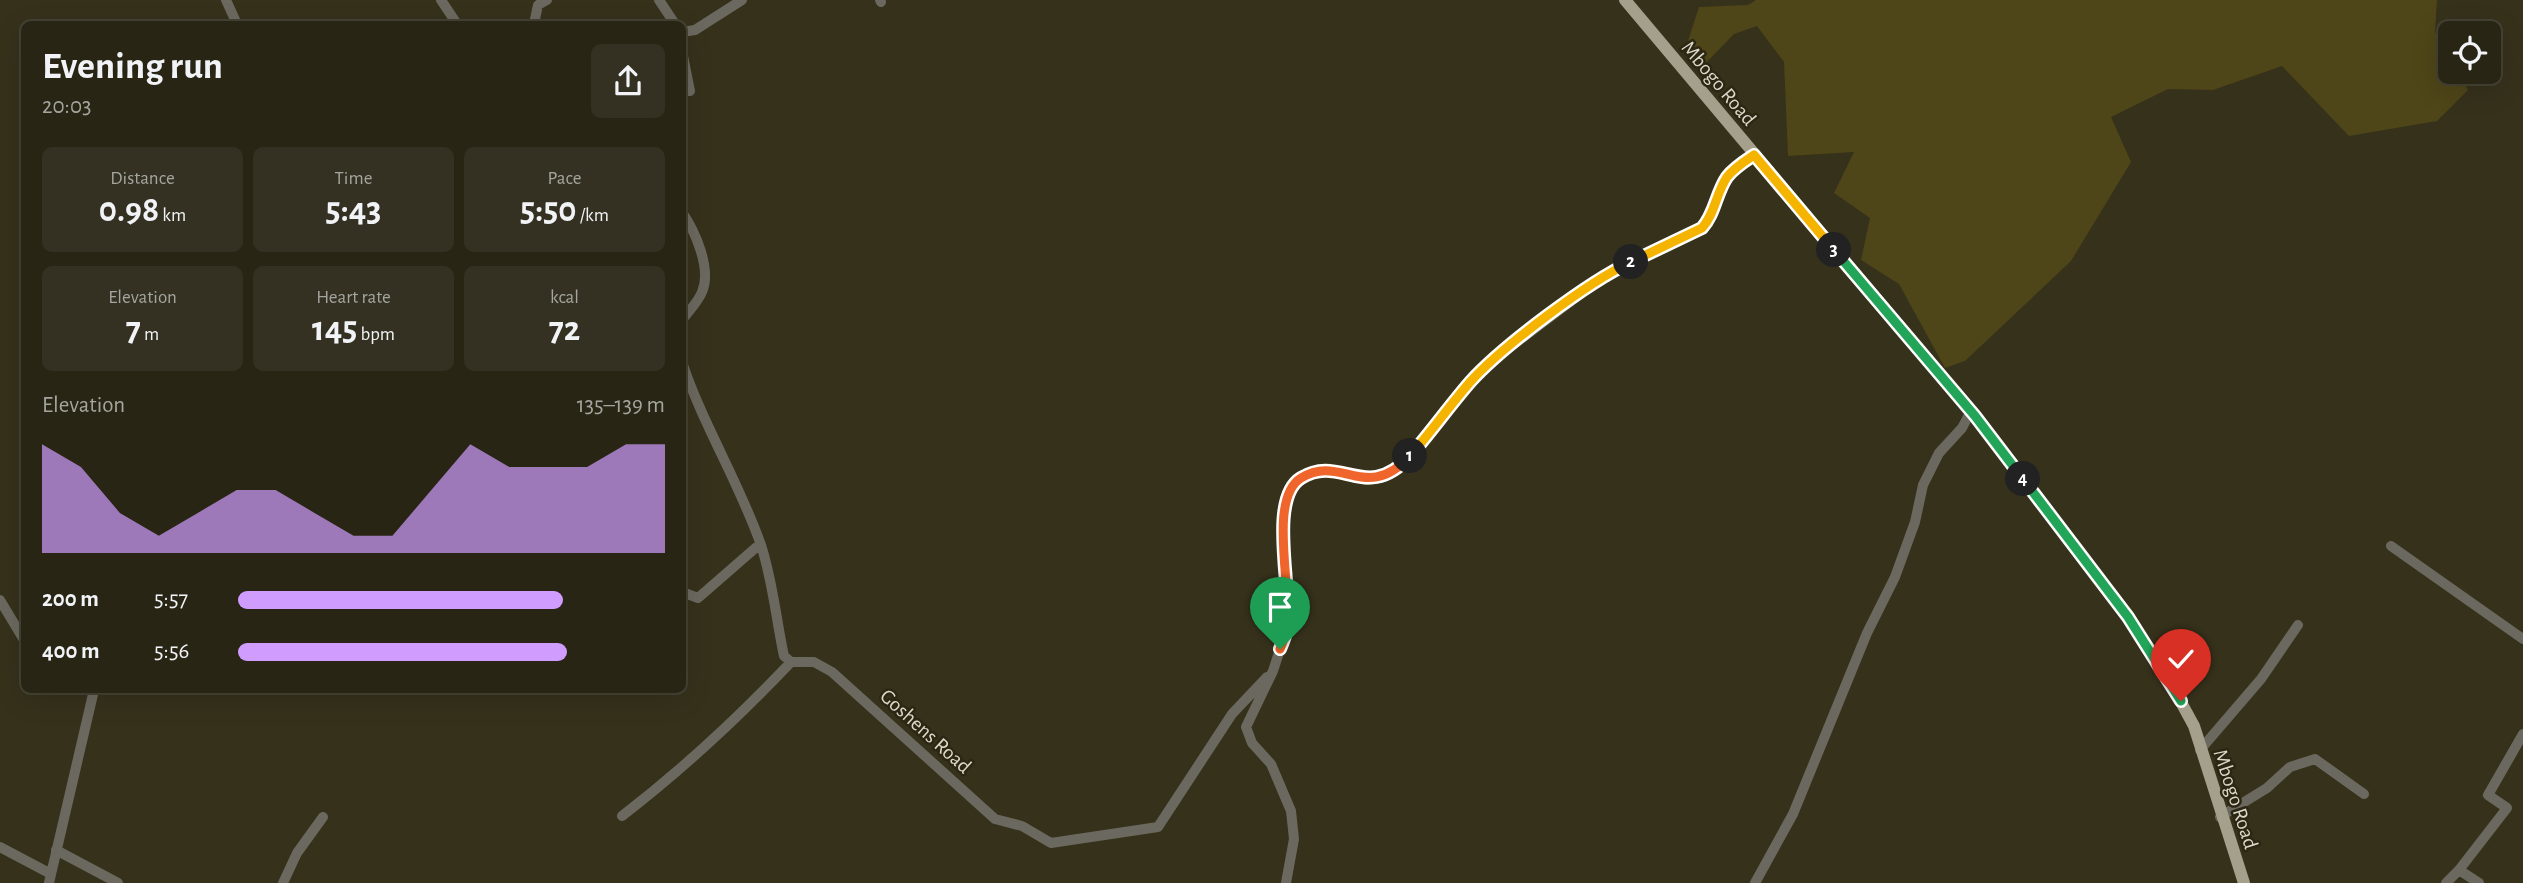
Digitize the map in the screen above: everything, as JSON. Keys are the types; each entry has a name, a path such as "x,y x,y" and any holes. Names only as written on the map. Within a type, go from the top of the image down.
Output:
{"main road":[{"name":"Mbogo Road","path":"1625,0 1971,411 2128,617 2194,726 2220,817 2244,883"}],"street":[{"path":"226,0 236,21"},
{"path":"441,0 455,21"},
{"path":"535,21 538,5 547,0"},
{"path":"659,0 673,21"},
{"path":"686,31 695,30 743,0"},
{"path":"686,72 690,92"},
{"path":"1286,883 1294,824 1271,764 1252,743 1246,727 1273,671 1287,628 1283,524 1291,487 1300,478 1324,470 1368,480 1384,477 1400,467 1471,381 1501,354 1599,280 1702,228 1710,219 1714,201 1728,175 1754,155"},
{"path":"686,221 702,258 704,281 702,292 686,314"},
{"path":"622,816 681,770 721,734 791,662 784,656 771,579 760,544 695,400 686,374"},
{"path":"1755,883 1793,814 1867,633 1895,577 1915,522 1923,485 1939,453 1962,428 1971,411"},
{"path":"686,594 698,598 760,544"},
{"path":"2391,547 2523,639"},
{"path":"0,600 21,635"},
{"path":"2200,750 2261,679 2298,625"},
{"name":"Goshens Road","path":"791,662 814,662 832,672 995,819 1022,826 1051,843 1158,827 1232,714 1273,671"},
{"path":"0,847 50,879 93,693"},
{"path":"2446,883 2507,808 2488,795 2523,734"},
{"path":"2220,817 2267,788 2290,768 2315,759 2364,794"},
{"path":"283,883 297,853 323,817"},
{"path":"56,850 118,883"},
{"path":"2459,870 2479,883"}],"shaded area":[{"path":"1756,0 2437,0 2435,32 2438,37 2438,84 2465,84 2468,90 2437,121 2349,136 2282,66 2213,90 2168,89 2111,117 2131,162 2071,261 1965,361 1945,368 1899,284 1861,260 1870,218 1834,193 1854,152 1788,156 1784,62 1757,26 1734,34 1699,70 1687,44 1699,7 1748,5"}],"route":[{"path":"1280,649 1287,628 1283,524 1291,487 1300,478 1324,470 1368,480 1384,477 1400,467 1440,423 1471,381 1501,354 1599,280 1665,244 1702,228 1710,219 1714,201 1728,175 1754,155 1975,416 2128,617 2181,701"}]}
